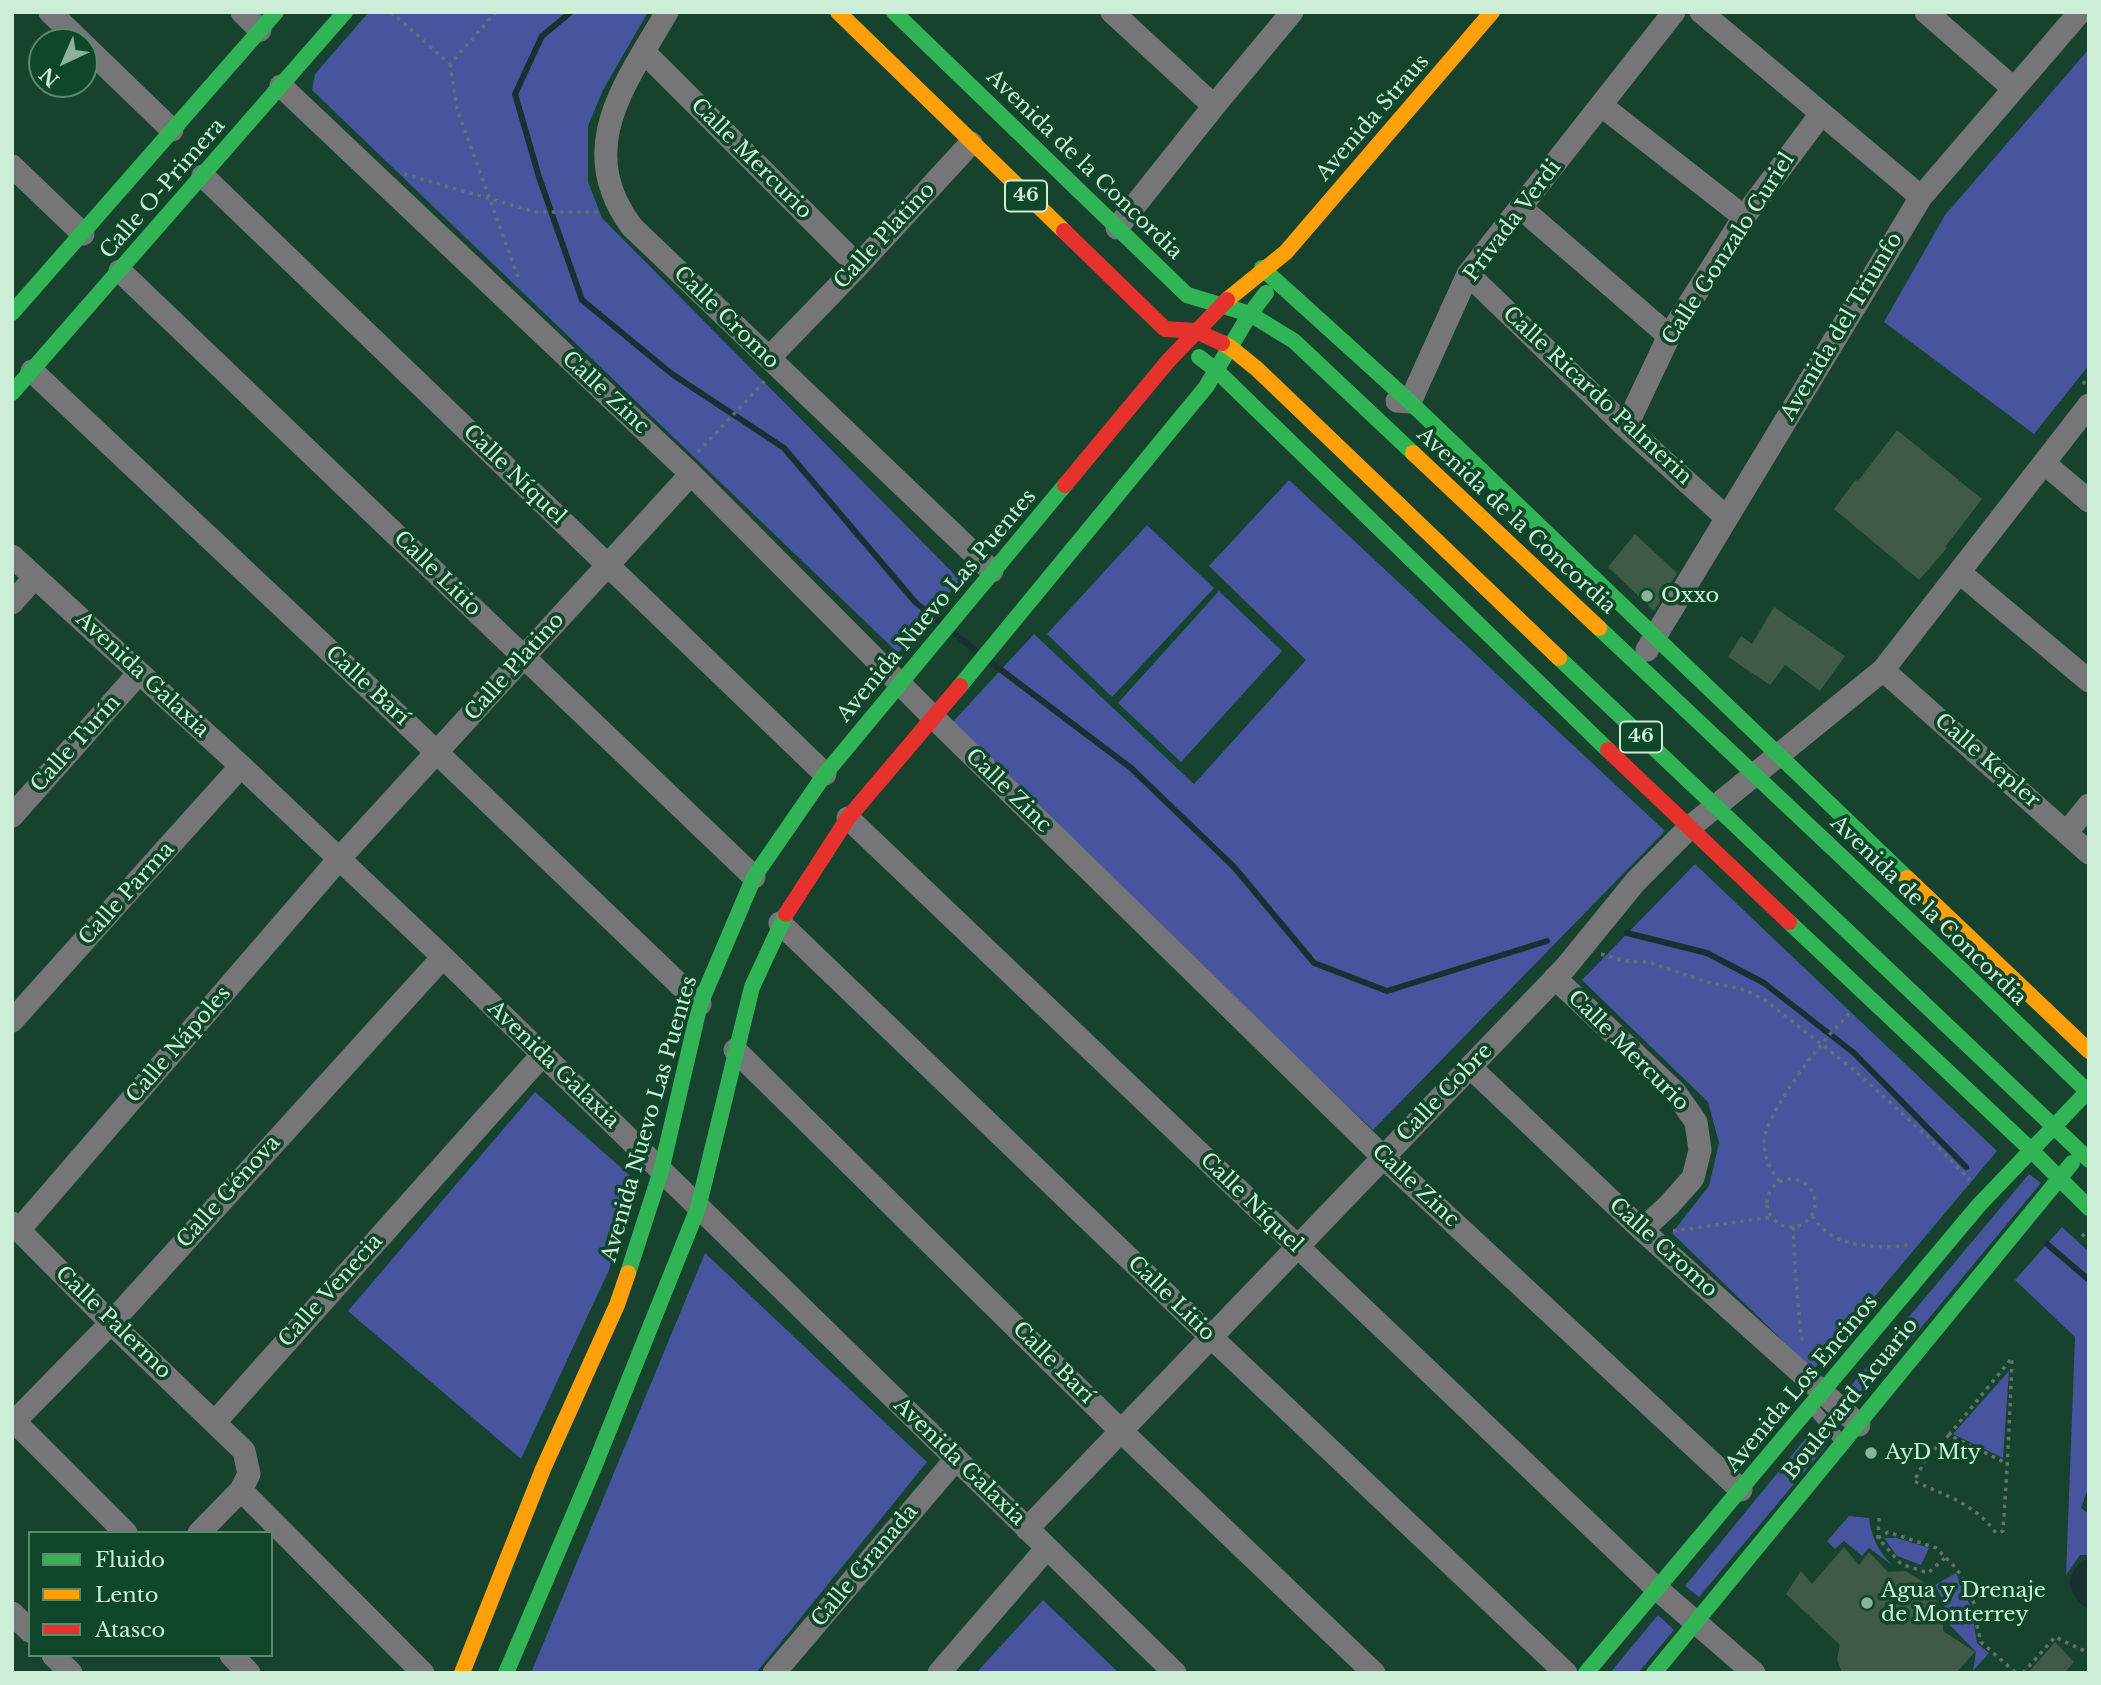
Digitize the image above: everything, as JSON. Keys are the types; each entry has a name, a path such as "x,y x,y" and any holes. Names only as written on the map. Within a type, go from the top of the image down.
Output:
{"street":[{"path":"50,12 66,28"},
{"path":"242,12 260,30"},
{"name":"Calle O-Primera","path":"12,313 276,12"},
{"name":"Calle O-Primera","path":"12,393 345,12"},
{"name":"Calle Cromo","path":"667,12 611,113 606,137 605,168 610,192 632,226 992,571"},
{"name":"46","path":"838,12 1165,328 1196,331 1231,348 1258,369 1714,806 2053,1125 2086,1152"},
{"name":"Avenida de la Concordia","path":"894,12 1187,295 1250,314 1294,341 2088,1093"},
{"path":"1112,12 1214,106"},
{"path":"1117,228 1292,12"},
{"name":"Avenida Straus","path":"1196,331 1220,305 1262,268 1286,252 1492,12"},
{"name":"Privada Verdi","path":"1410,402 1468,274 1674,12"},
{"path":"1702,12 1921,197"},
{"path":"1926,12 2014,88"},
{"name":"Avenida del Triunfo","path":"1637,664 1656,640 1921,197 2080,12"},
{"name":"Calle Mercurio","path":"644,52 858,266"},
{"path":"98,59 172,130"},
{"name":"Calle Zinc","path":"281,86 688,471 899,684 1383,1157 1741,1490"},
{"path":"1602,106 1744,218"},
{"name":"Calle Gonzalo Curiel","path":"1626,427 1669,336 1744,218 1821,114"},
{"name":"Calle Platino","path":"769,358 971,143"},
{"path":"12,166 83,234"},
{"name":"Calle Níquel","path":"203,176 825,774"},
{"path":"1521,208 1669,336"},
{"name":"Avenida Straus","path":"1231,348 1250,314 1275,279 1286,252"},
{"name":"Avenida de la Concordia","path":"1262,268 1410,402 1656,640 2085,1040"},
{"name":"Calle Litio","path":"120,271 754,877"},
{"name":"Calle Ricardo Palmerin","path":"1468,274 1626,427 1727,518"},
{"path":"1165,328 1216,370 1689,828 2029,1148 2089,1208"},
{"name":"Avenida Nuevo Las Puentes","path":"461,1673 543,1469 617,1305 661,1171 700,1004 754,877 825,774 974,592 1196,331"},
{"path":"506,1673 594,1467 698,1208 752,987 780,923 848,818 934,718 1206,387 1231,348"},
{"name":"Calle Barí","path":"32,371 700,1004"},
{"path":"1355,397 1410,402"},
{"path":"2089,405 2044,463 2089,501"},
{"name":"Calle Cobre","path":"1027,1528 1555,978 1636,881 1714,806 1883,670 2044,463"},
{"name":"Calle Platino","path":"339,859 524,659 688,471"},
{"name":"Avenida Galaxia","path":"12,556 241,766 443,957 1175,1673"},
{"path":"1959,572 2089,681"},
{"path":"12,603 35,577"},
{"name":"Calle Kepler","path":"1883,670 2089,853"},
{"name":"Calle Turín","path":"12,816 139,673"},
{"name":"Calle Parma","path":"12,1021 241,766"},
{"path":"2067,832 2089,806"},
{"name":"Calle Níquel","path":"848,818 1655,1587 1754,1673"},
{"name":"Calle Nápoles","path":"15,1227 339,859"},
{"name":"Calle Litio","path":"780,923 1566,1673"},
{"name":"Calle Génova","path":"13,1421 111,1322 443,957"},
{"name":"Calle Mercurio","path":"1555,978 1675,1092 1696,1122 1700,1150 1693,1178 1652,1232"},
{"path":"2026,1033 2089,1071"},
{"name":"Calle Barí","path":"735,1050 1121,1431 1374,1673"},
{"name":"Calle Venecia","path":"215,1422 543,1054"},
{"name":"Calle Cromo","path":"1470,1067 1652,1232 1818,1399 1859,1424"},
{"name":"Avenida Los Encinos","path":"1586,1673 1655,1587 1818,1399 1972,1212 2029,1148 2088,1093"},
{"name":"Boulevard Acuario","path":"1654,1673 2059,1178 2086,1152"},
{"name":"Calle Palermo","path":"15,1227 215,1422"},
{"path":"13,1421 124,1531"},
{"path":"201,1531 241,1490 249,1474 244,1451 215,1422"},
{"name":"Calle Granada","path":"774,1673 956,1459"},
{"path":"241,1490 423,1673"},
{"path":"939,1673 1047,1548"},
{"path":"12,1613 28,1629"},
{"path":"233,1657 249,1673"}],"lane":[{"path":"1818,1399 1843,1443"}],"path":[{"path":"391,12 450,64 457,109 522,290"},
{"path":"450,64 496,12"},
{"path":"393,170 490,201 536,212 586,213"},
{"path":"688,471 722,425 752,394"},
{"path":"1600,954 1626,961 1647,962 1707,982 1745,990 1765,1000 1853,1069 1929,1138 1976,1186"},
{"path":"1780,1181 1770,1169 1766,1156 1764,1140 1768,1125 1789,1089 1821,1045 1844,1020"},
{"path":"1796,1179 1810,1186 1816,1200 1812,1216 1793,1227 1778,1223 1772,1217 1767,1202 1769,1194 1780,1181 1796,1179"},
{"path":"1812,1216 1828,1233 1850,1242 1867,1245 1908,1245 1920,1241"},
{"path":"1652,1232 1772,1217"},
{"path":"1793,1227 1801,1336 1807,1356"},
{"path":"2012,1359 2003,1531 1996,1533 1985,1518 1971,1508 1914,1481 1927,1457 1949,1435 2012,1359"},
{"path":"1949,1435 2008,1464"},
{"path":"1879,1518 1878,1538 1901,1564 1928,1573 1946,1558"},
{"path":"1878,1538 1888,1532 1936,1548 1962,1576 1977,1610 1976,1622 1981,1642 2017,1673"},
{"path":"2023,1673 2055,1637 2089,1653"}],"shaded area":[{"path":"369,12 648,12 603,90 588,126 588,182 602,218 960,580 898,653 312,90 315,74"},
{"path":"2089,49 2089,365 2034,434 1884,322 1945,215"},
{"path":"1289,480 1665,831 1373,1130 949,726 1034,634 1194,784 1306,660 1209,566"},
{"path":"1147,525 1214,588 1112,697 1047,634"},
{"path":"1219,591 1282,651 1181,762 1118,703"},
{"path":"1695,864 1997,1151 1813,1370 1672,1233 1709,1186 1719,1143 1708,1102 1582,980"},
{"path":"535,1092 634,1179 609,1270 521,1459 348,1311"},
{"path":"2029,1174 2041,1183 1857,1405 1844,1394"},
{"path":"2062,1227 2089,1252 2089,1485 2081,1508 2089,1514 2089,1555 2080,1555 2066,1575 2075,1337 2015,1280"},
{"path":"705,1253 927,1462 756,1673 531,1673"},
{"path":"2009,1371 2003,1458 1953,1434"},
{"path":"1810,1433 1826,1446 1699,1597 1685,1586"},
{"path":"1849,1516 1869,1518 1876,1544 1892,1565 1869,1548 1862,1556 1844,1541 1835,1549 1827,1541"},
{"path":"1884,1538 1897,1538 1929,1548 1921,1565 1897,1556"},
{"path":"2083,1560 2089,1560 2089,1609 2080,1603 2070,1585 2073,1572"},
{"path":"1956,1573 1971,1607 1977,1643 1989,1653 1973,1671 1976,1652 1946,1621 1944,1603 1935,1585"},
{"path":"1043,1600 1119,1673 976,1673"},
{"path":"1658,1615 1674,1630 1638,1673 1610,1673"}],"building":[{"path":"1897,430 1982,499 1945,547 1947,548 1919,580 1834,509"},
{"name":"Oxxo","path":"1635,534 1677,573 1654,611 1608,567"},
{"path":"1774,607 1845,656 1820,691 1785,665 1770,685 1728,657 1741,636 1752,644"},
{"name":"Agua y Drenaje de Monterrey","path":"1844,1547 1859,1565 1869,1552 1888,1572 1906,1571 1928,1585 1943,1612 1943,1631 1975,1652 1956,1673 1842,1673 1837,1659 1840,1645 1786,1594 1801,1571 1812,1584"},
{"path":"2055,1642 2074,1662 2064,1673 2028,1673"}],"waterway":[{"path":"571,12 542,36 515,94 539,177 582,300 672,374 784,448 916,603 940,622"},
{"path":"954,633 975,650"},
{"path":"992,663 1131,768 1234,867 1314,963 1387,991 1547,941"},
{"path":"1627,933 1707,953 1764,983 1854,1053 1966,1167"},
{"path":"2047,1244 2089,1280"}],"traffic: fast":[{"path":"12,313 276,12"},
{"path":"12,393 345,12"},
{"path":"894,12 1187,295 1250,314 1294,341 1413,453"},
{"path":"1262,268 1410,402 1907,878"},
{"path":"960,686 1206,387 1250,314 1266,293"},
{"path":"1199,357 1216,370 1608,750"},
{"path":"628,1273 661,1171 700,1004 754,877 825,774 1065,485"},
{"path":"1599,628 2089,1093"},
{"path":"1559,658 2089,1160"},
{"path":"506,1673 594,1467 698,1208 752,987 786,914"},
{"path":"1789,922 2089,1208"},
{"path":"1586,1673 1979,1205 2087,1092"},
{"path":"1654,1673 2072,1163"}],"traffic: slow":[{"path":"838,12 1064,231"},
{"path":"1227,300 1286,252 1492,12"},
{"path":"1222,343 1257,369 1559,658"},
{"path":"1413,453 1599,628"},
{"path":"1907,878 2089,1051"},
{"path":"462,1673 543,1469 617,1305 628,1273"}],"traffic: jam":[{"path":"1064,231 1165,329 1196,331 1222,343"},
{"path":"1065,485 1169,360 1227,300"},
{"path":"786,914 848,818 960,686"},
{"path":"1608,750 1789,922"}],"place":[{"name":"Oxxo","path":"1647,596"},
{"name":"AyD Mty","path":"1871,1453"},
{"name":"Agua y Drenaje de Monterrey","path":"1867,1603"}]}
